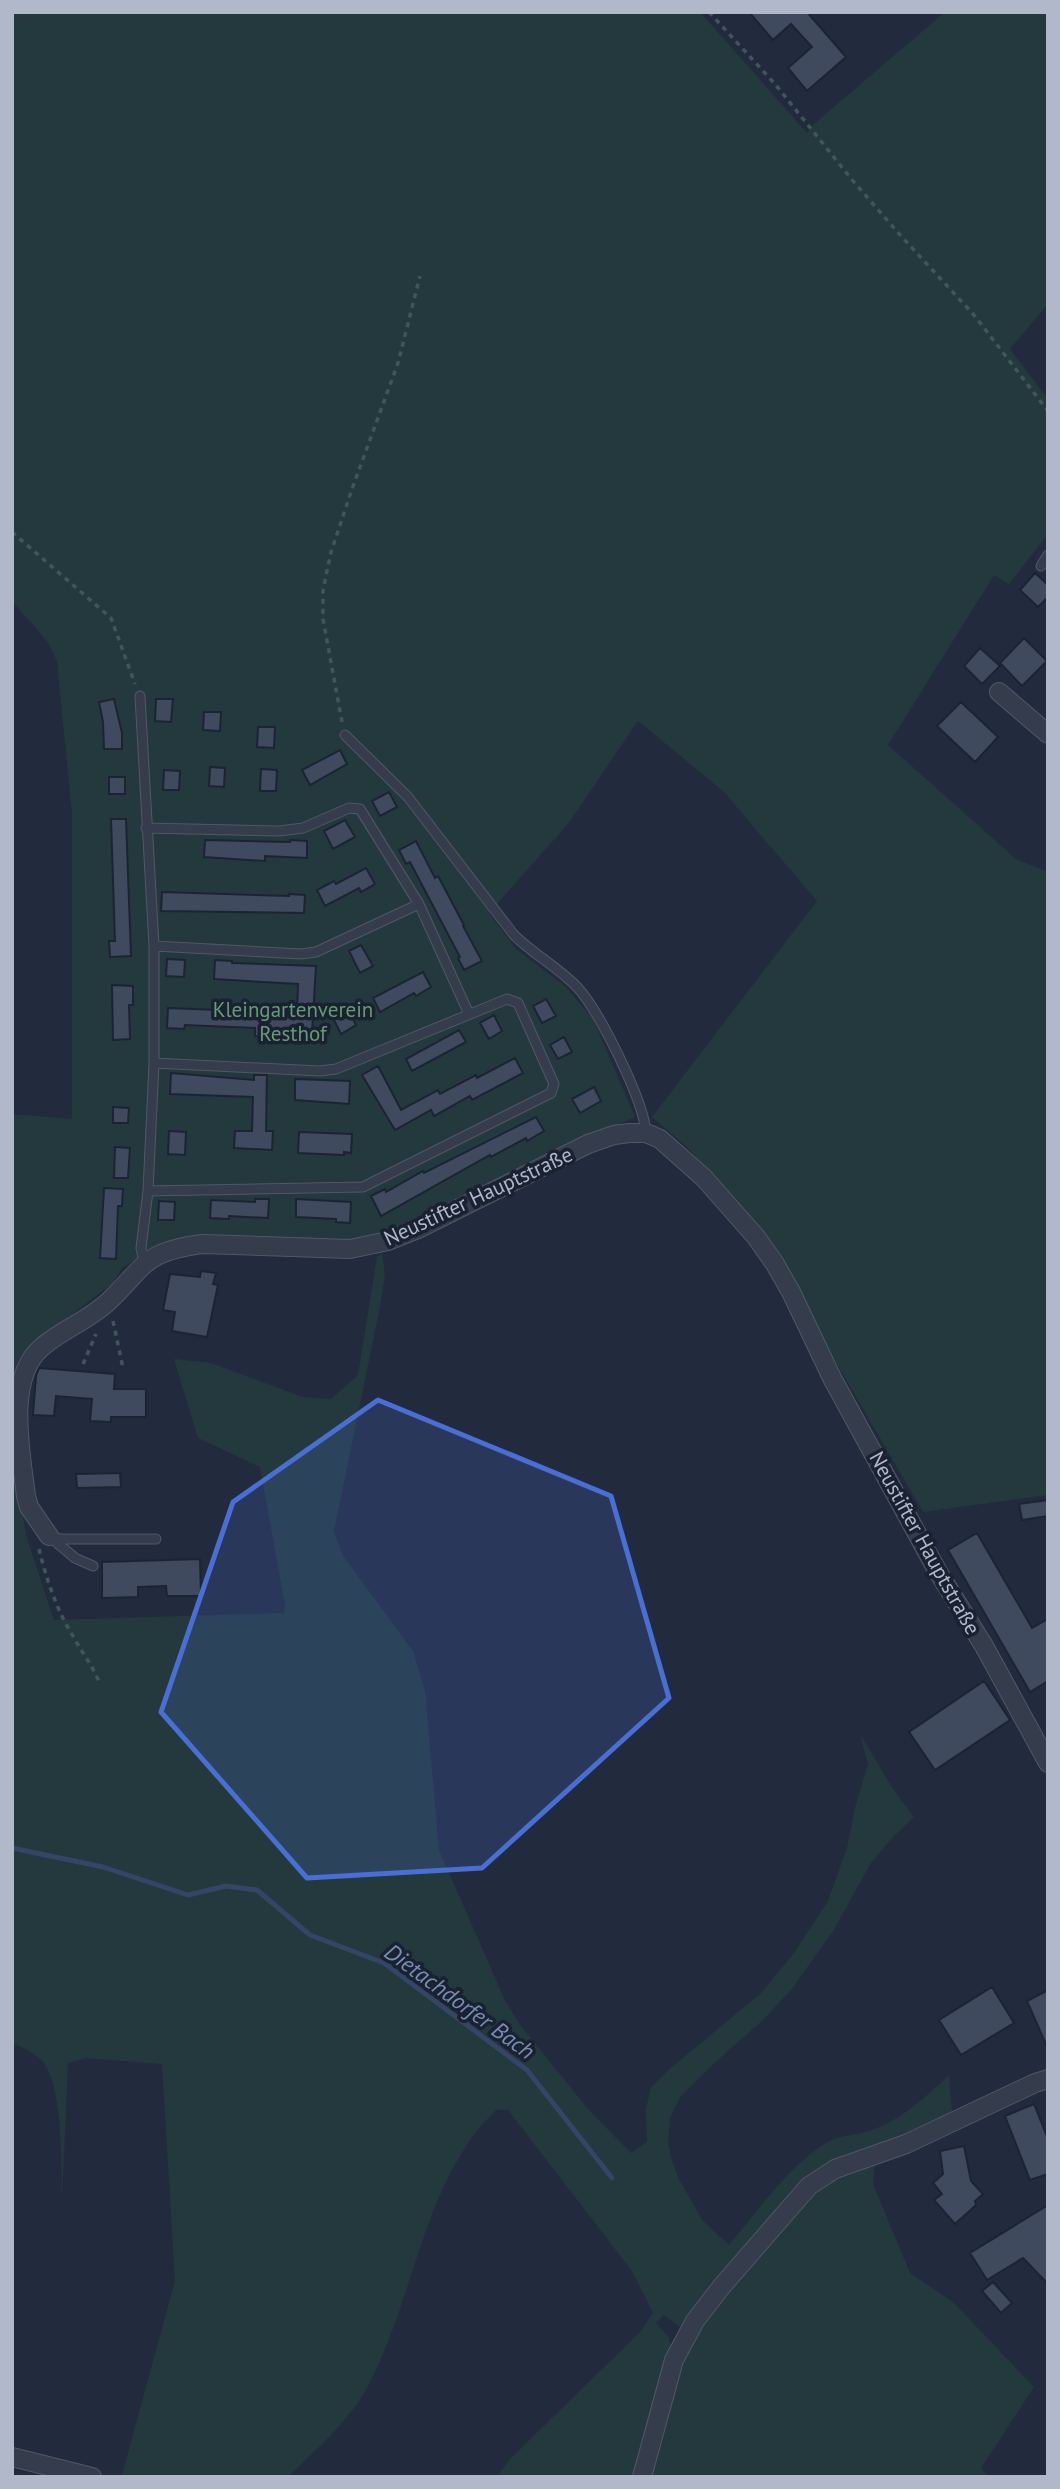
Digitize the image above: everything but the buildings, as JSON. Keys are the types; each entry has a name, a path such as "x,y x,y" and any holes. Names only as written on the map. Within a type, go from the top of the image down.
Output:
{"street":[{"path":"999,692 1048,734"},
{"name":"Neustifter Hauptstraße","path":"49,1536 36,1520 26,1496 19,1409 23,1374 34,1353 108,1302 144,1263 165,1251 202,1244 350,1249 369,1247 418,1229 588,1144 614,1135 646,1133 673,1149 704,1178 731,1207 775,1264 832,1378 938,1572 984,1647 1048,1763"},
{"path":"642,2477 674,2360 695,2321 809,2186 835,2169 906,2144 1048,2079"},
{"path":"12,2457 92,2477"}],"lane":[{"path":"1041,566 1048,555"},
{"path":"139,696 154,946 154,1063 148,1191 141,1248 144,1263"},
{"path":"345,735 408,797 514,935 527,949 561,973 589,1002 638,1100 646,1133"},
{"path":"146,828 279,831 303,828 349,808 360,809 419,904 469,1014"},
{"path":"154,946 316,952 419,904"},
{"path":"148,1191 363,1187 551,1094 554,1084 518,1003 507,999 336,1069 320,1071 154,1063"},
{"path":"49,1536 61,1539 156,1539"},
{"path":"49,1536 75,1559 93,1566"}],"path":[{"path":"709,12 775,84 885,218 974,315 1048,411"},
{"path":"345,735 324,631 323,590 331,552 398,363 420,276"},
{"path":"12,532 111,618 139,696"},
{"path":"108,1302 124,1368"},
{"path":"36,1520 35,1529 44,1569 72,1635 91,1663 100,1684"}],"highlighted area":[{"path":"378,1400 611,1496 669,1698 482,1868 307,1878 161,1712 233,1502"}],"green space":[{"name":"Kleingartenverein Resthof","path":"12,12 700,12 807,133 814,124 945,12 1048,12 1048,304 1010,349 1048,399 1048,534 1009,584 994,575 888,745 1016,859 1048,872 1048,1495 923,1512 834,1359 798,1288 752,1220 686,1146 652,1117 817,901 723,791 638,721 568,824 489,913 516,949 565,986 593,1019 635,1117 541,1160 413,1226 354,1243 190,1239 154,1247 122,1268 113,1283 21,1356 13,1376 12,1409 12,1114 72,1119 72,814 57,661 47,641 12,601"},
{"path":"382,1253 385,1275 380,1307 334,1531 343,1556 413,1651 425,1691 439,1850 504,1998 518,2022 588,2109 631,2153 647,2142 646,2109 651,2087 760,1994 794,1953 828,1901 847,1848 868,1764 860,1734 895,1792 914,1817 871,1863 833,1931 791,1990 765,2018 681,2096 670,2118 668,2143 679,2179 702,2220 729,2245 778,2186 820,2147 834,2139 866,2132 890,2122 911,2108 949,2075 952,2113 879,2147 840,2158 685,2325 678,2326 664,2315 656,2323 668,2336 672,2348 633,2477 497,2477 509,2460 640,2332 653,2313 632,2271 508,2110 496,2110 475,2133 456,2162 428,2226 382,2357 359,2400 322,2445 290,2475 122,2475 175,2281 162,2064 85,2058 68,2063 62,2200 60,2127 54,2087 41,2060 12,2043 12,1409 16,1475 26,1535 54,1620 284,1613 285,1606 260,1467 198,1438 174,1359 211,1363 303,1397 331,1399 358,1375 377,1257"},
{"path":"875,2161 873,2184 910,2273 953,2302 1034,2387 981,2468 989,2477 652,2477 679,2379 702,2325 794,2208 824,2181"}],"waterway":[{"name":"Dietachdorfer Bach","path":"12,1848 103,1867 188,1895 226,1886 257,1890 310,1935 384,1963 527,2070 612,2178"}]}
